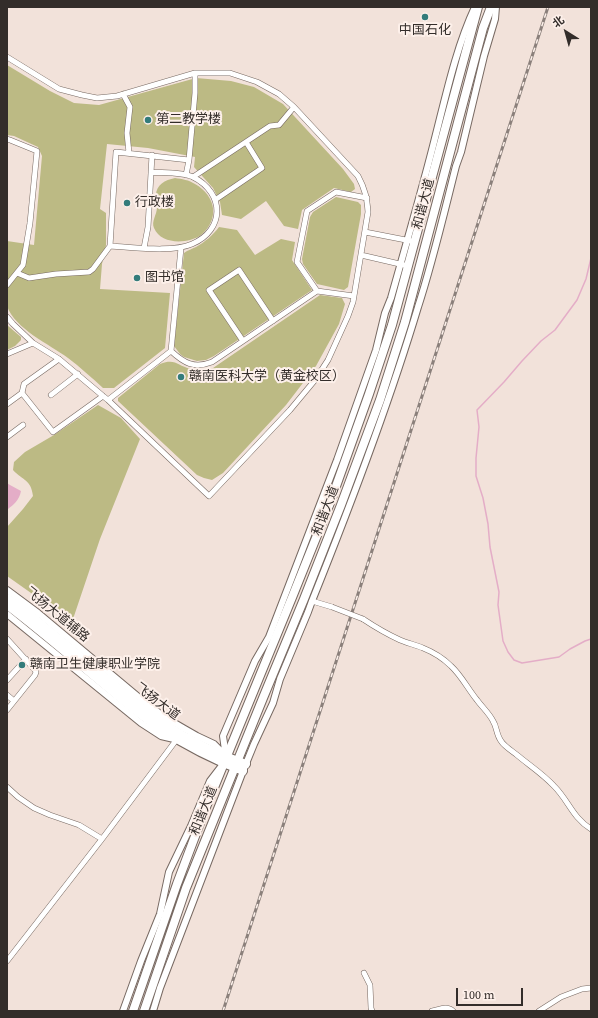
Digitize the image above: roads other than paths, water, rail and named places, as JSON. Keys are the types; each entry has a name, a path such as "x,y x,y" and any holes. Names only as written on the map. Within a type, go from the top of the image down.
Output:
{"main road":[{"name":"和谐大道","path":"133,1011 177,884 206,807 330,503 370,394 392,325 404,265 478,7"},
{"name":"和谐大道","path":"144,1011 186,888 341,506 380,400 405,322 483,28 493,8"},
{"name":"飞扬大道","path":"8,593 50,632 146,711 163,724 225,760"},
{"name":"飞扬大道","path":"7,605 141,715 159,728 177,739 245,768"}],"street":[{"path":"365,232 411,241 420,195 450,81 468,22 475,7"},
{"path":"153,1011 160,988 254,744 273,703 280,680 349,510 388,400 419,305 461,152 482,63 495,19 493,8"},
{"path":"7,57 59,89 97,98 117,96 195,73 230,73 257,82 279,94 294,107 358,176 364,186 368,212 354,296 348,316 328,360 315,380 290,410 209,496 108,400 59,359 33,343 7,317"},
{"path":"186,175 195,93 195,73"},
{"path":"123,94 130,107 127,134 129,153"},
{"path":"193,177 270,126 279,125 294,107"},
{"path":"7,139 37,151 23,265 7,285"},
{"path":"215,200 262,168 246,142"},
{"path":"17,273 29,278 56,274 89,272 103,257 110,246 116,152 188,160"},
{"path":"144,248 148,227 152,155"},
{"path":"110,246 161,249 181,248 199,240 213,227 218,208 209,190 202,183 193,177 186,175 151,172"},
{"path":"317,291 297,262 307,212 336,192 367,198"},
{"path":"108,400 171,351 181,248"},
{"path":"214,744 223,736 255,661 268,637 337,460 376,350 385,313 404,265 361,255"},
{"path":"243,341 209,290 239,270 273,321"},
{"path":"171,351 182,360 190,364 200,366 212,362 317,291 354,296"},
{"path":"7,354 33,343"},
{"path":"7,404 22,393 24,384 59,359"},
{"path":"51,395 78,374"},
{"path":"22,393 53,432 103,396"},
{"path":"7,437 23,425"},
{"name":"飞扬大道辅路","path":"8,593 38,613 160,714 197,736 214,744 225,760"},
{"path":"312,601 363,619 383,632 401,641 422,648 440,657 452,667 490,715 494,723 496,733 501,742 545,777 566,800 583,824 591,829"},
{"path":"38,613 50,632"},
{"path":"9,616 34,626"},
{"path":"7,961 102,839 177,739 161,736 141,723 9,616"},
{"path":"8,641 36,670 35,676 8,707"},
{"path":"7,680 26,659"},
{"path":"7,695 14,701"},
{"path":"123,1011 141,960 160,914 170,872 210,780 225,760 223,736"},
{"path":"7,787 34,808 79,825 102,839"},
{"path":"364,973 370,985 372,1011"},
{"path":"539,1011 561,997 582,989 591,988"},
{"path":"432,1011 450,1008 453,1011"}],"waterway":[{"path":"591,258 586,279 577,300 555,330 541,341 477,410 479,427 476,458 476,476 483,498 488,524 490,547 499,592 498,605 503,641 508,652 514,660 522,663 559,657 570,649 591,639"}],"railway":[{"path":"223,1011 548,7"}],"place":[{"name":"中国石化","path":"425,17"},
{"name":"第二教学楼","path":"148,120"},
{"name":"行政楼","path":"127,203"},
{"name":"图书馆","path":"137,278"},
{"name":"赣南医科大学（黄金校区）","path":"181,377"},
{"name":"赣南卫生健康职业学院","path":"22,665"}]}
